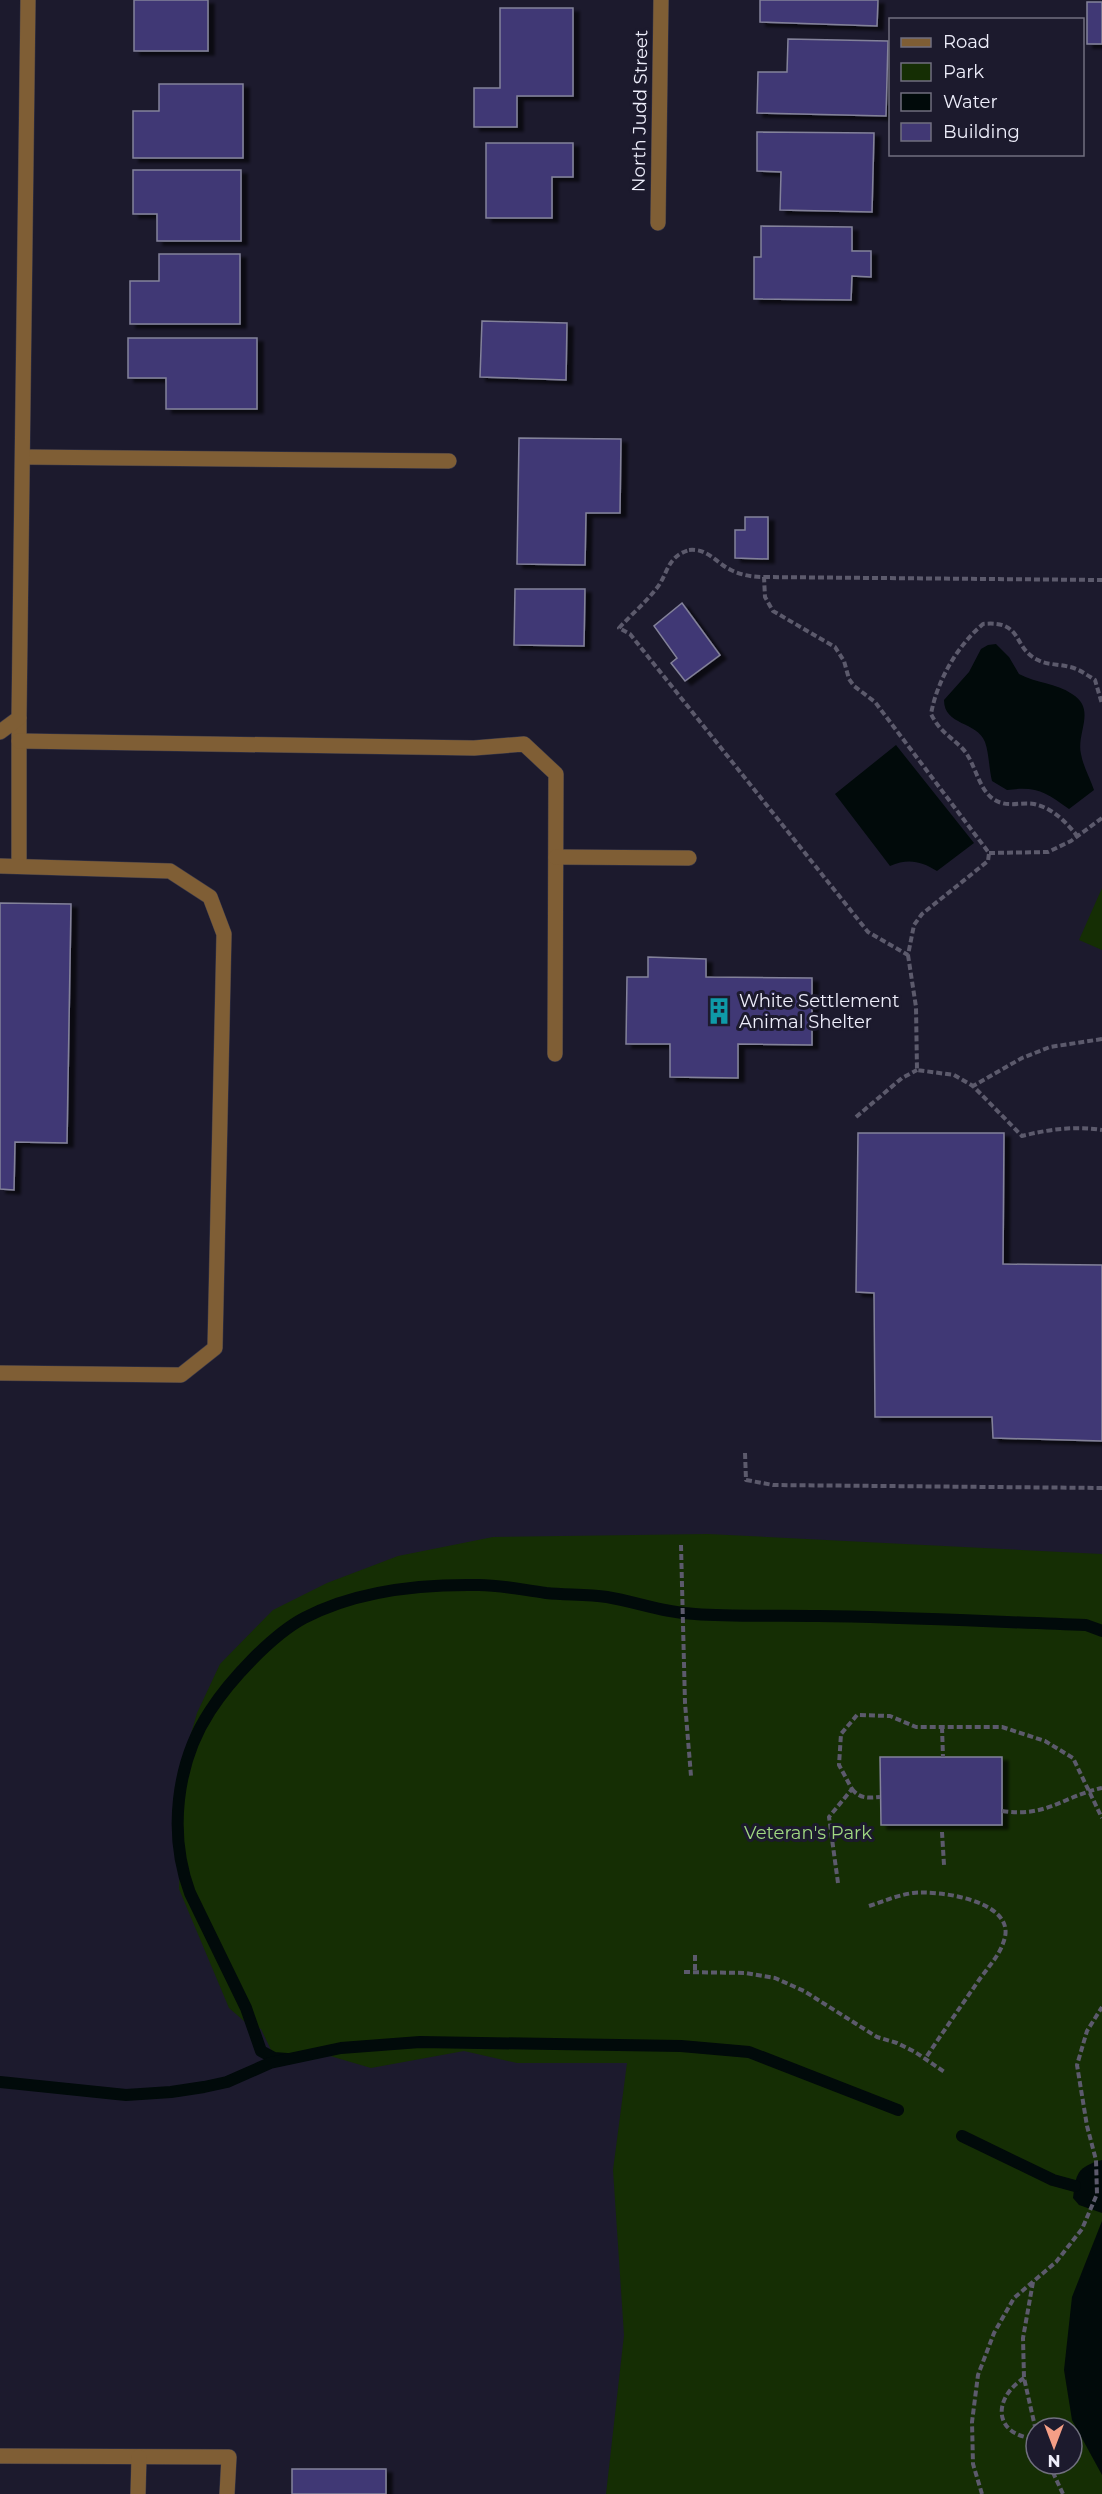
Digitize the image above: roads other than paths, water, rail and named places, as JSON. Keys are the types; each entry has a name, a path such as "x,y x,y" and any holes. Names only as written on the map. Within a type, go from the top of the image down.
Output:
{"street":[{"path":"20,866 28,0"},
{"name":"North Judd Street","path":"658,223 661,0"},
{"path":"24,457 449,461"},
{"path":"1,732 20,718"},
{"path":"20,741 474,748 524,744 556,774 555,1054"},
{"path":"556,857 689,858"},
{"path":"0,866 170,871 210,897 224,934 215,1348 181,1374 0,1373"},
{"path":"0,2456 228,2457 228,2494"},
{"path":"138,2494 139,2457"}],"water":[{"path":"996,644 1009,657 1019,674 1066,690 1079,700 1083,707 1085,714 1081,754 1094,790 1069,809 1040,792 1026,789 1007,790 992,781 986,746 981,735 949,715 945,708 944,700 969,672 981,649"},
{"path":"896,745 974,843 937,871 914,862 903,862 890,866 835,794"},
{"path":"1102,2160 1102,2213 1079,2205 1073,2198 1079,2172 1087,2165"},
{"path":"1102,2221 1102,2475 1084,2442 1084,2416 1071,2416 1064,2370 1072,2297"}],"waterway":[{"path":"287,2059 274,2058 261,2051 246,2008 190,1893 179,1847 178,1823 179,1799 189,1753 210,1711 252,1659 279,1635 304,1618 345,1601 367,1595 412,1588 479,1585 607,1597 684,1613 885,1617 1086,1625 1102,1631"},
{"path":"0,2082 126,2095 171,2092 227,2082 270,2063 341,2048 420,2042 681,2046 749,2052 898,2110"},
{"path":"962,2136 1053,2180 1075,2186"}],"place":[{"name":"White Settlement Animal Shelter","path":"719,1011"}],"park label":[{"name":"Veteran's Park","path":"808,1833"}]}
